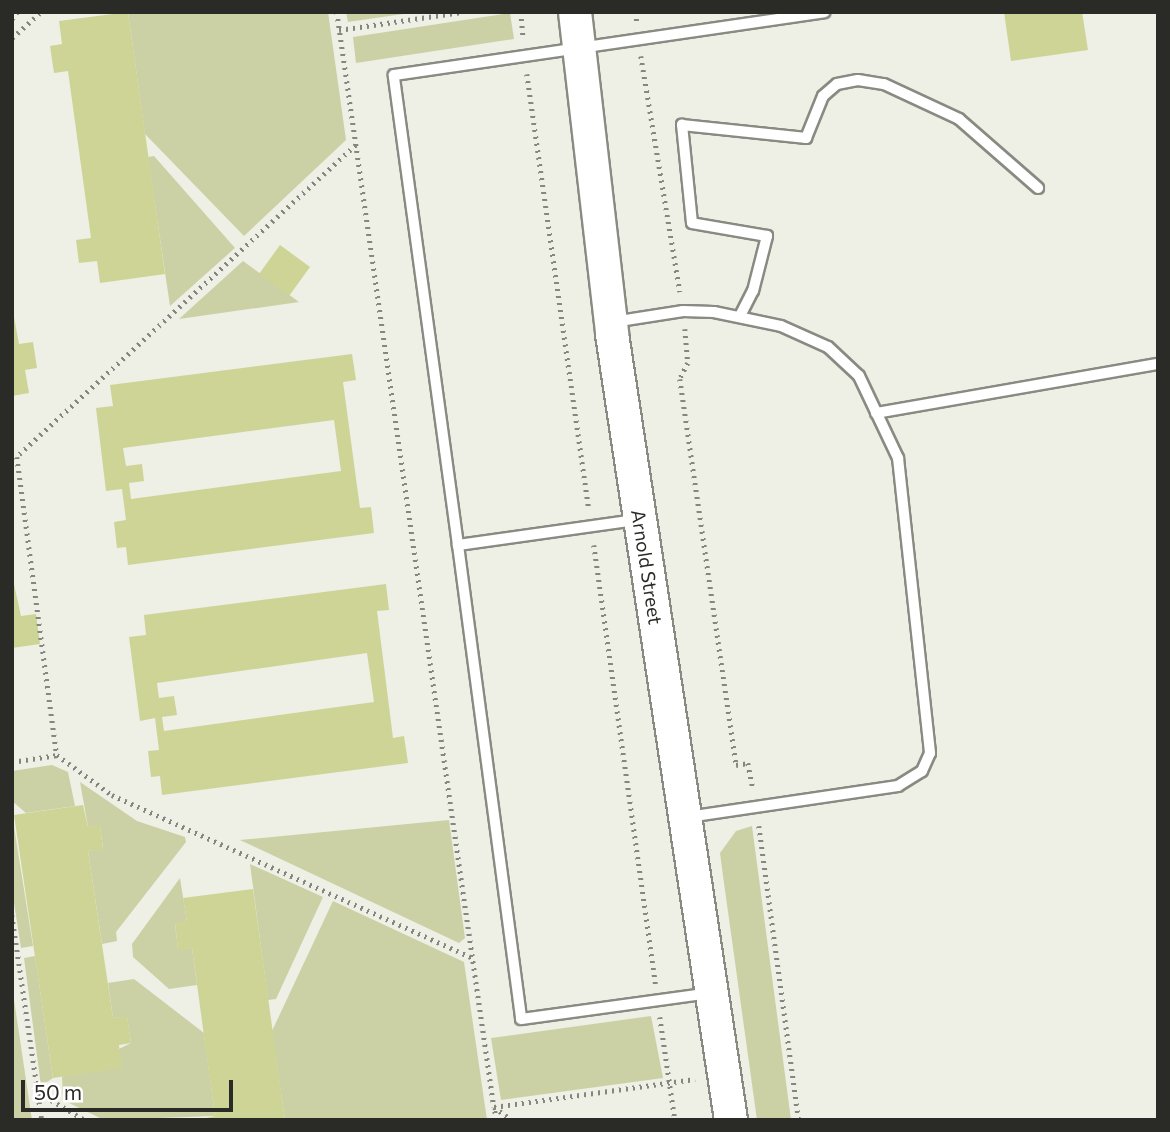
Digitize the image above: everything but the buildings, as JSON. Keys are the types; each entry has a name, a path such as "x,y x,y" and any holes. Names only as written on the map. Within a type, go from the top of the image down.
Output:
{"main road":[{"name":"Arnold Street","path":"575,12 610,322 731,1120"}],"lane":[{"path":"713,992 521,1019 394,75 824,12"},
{"path":"740,316 753,291 767,236 692,223 682,125 806,138 823,96 837,84 858,80 884,84 959,119 1038,187"},
{"path":"610,322 683,311 740,316 781,326 828,347 859,376 898,457 930,753 922,771 898,786 687,817"},
{"path":"876,413 1158,364"},
{"path":"458,545 639,520"}],"path":[{"path":"12,19 17,12"},
{"path":"12,37 41,12"},
{"path":"337,12 496,1120"},
{"path":"339,30 462,12"},
{"path":"521,12 524,55 674,1120"},
{"path":"636,12 683,311 688,363 680,379 736,765 748,763 757,807 799,1120"},
{"path":"57,755 17,457 356,145"},
{"path":"12,762 57,755 113,794 473,958"},
{"path":"12,915 42,1120"},
{"path":"494,1107 725,1075"},
{"path":"38,1092 85,1120"},
{"path":"494,1107 512,1120"}],"green space":[{"path":"128,12 328,12 346,140 244,236 145,134"},
{"path":"346,12 417,12 348,22"},
{"path":"510,13 514,39 356,63 353,37"},
{"path":"154,156 235,248 170,306 148,157"},
{"path":"243,261 299,302 179,319"},
{"path":"52,765 68,772 75,806 26,813 12,801 12,771"},
{"path":"80,782 137,821 185,837 186,842 116,932 117,941 102,944 88,851 103,848 100,826 88,827"},
{"path":"12,814 33,946 21,948 12,890"},
{"path":"449,820 465,938 459,943 240,840"},
{"path":"752,826 791,1120 757,1120 720,853 736,831"},
{"path":"250,864 323,897 276,999 268,1000"},
{"path":"180,878 187,922 175,924 178,949 192,948 197,985 169,989 133,957 132,944"},
{"path":"333,901 464,962 487,1120 285,1120 272,1031"},
{"path":"35,956 53,1078 41,1086 24,958"},
{"path":"134,979 204,1033 215,1116 104,1120 63,1100 62,1077 131,1043 127,1017 113,1018 108,983"},
{"path":"12,986 32,1120 12,1120"},
{"path":"651,1016 663,1078 501,1100 491,1038"}]}
